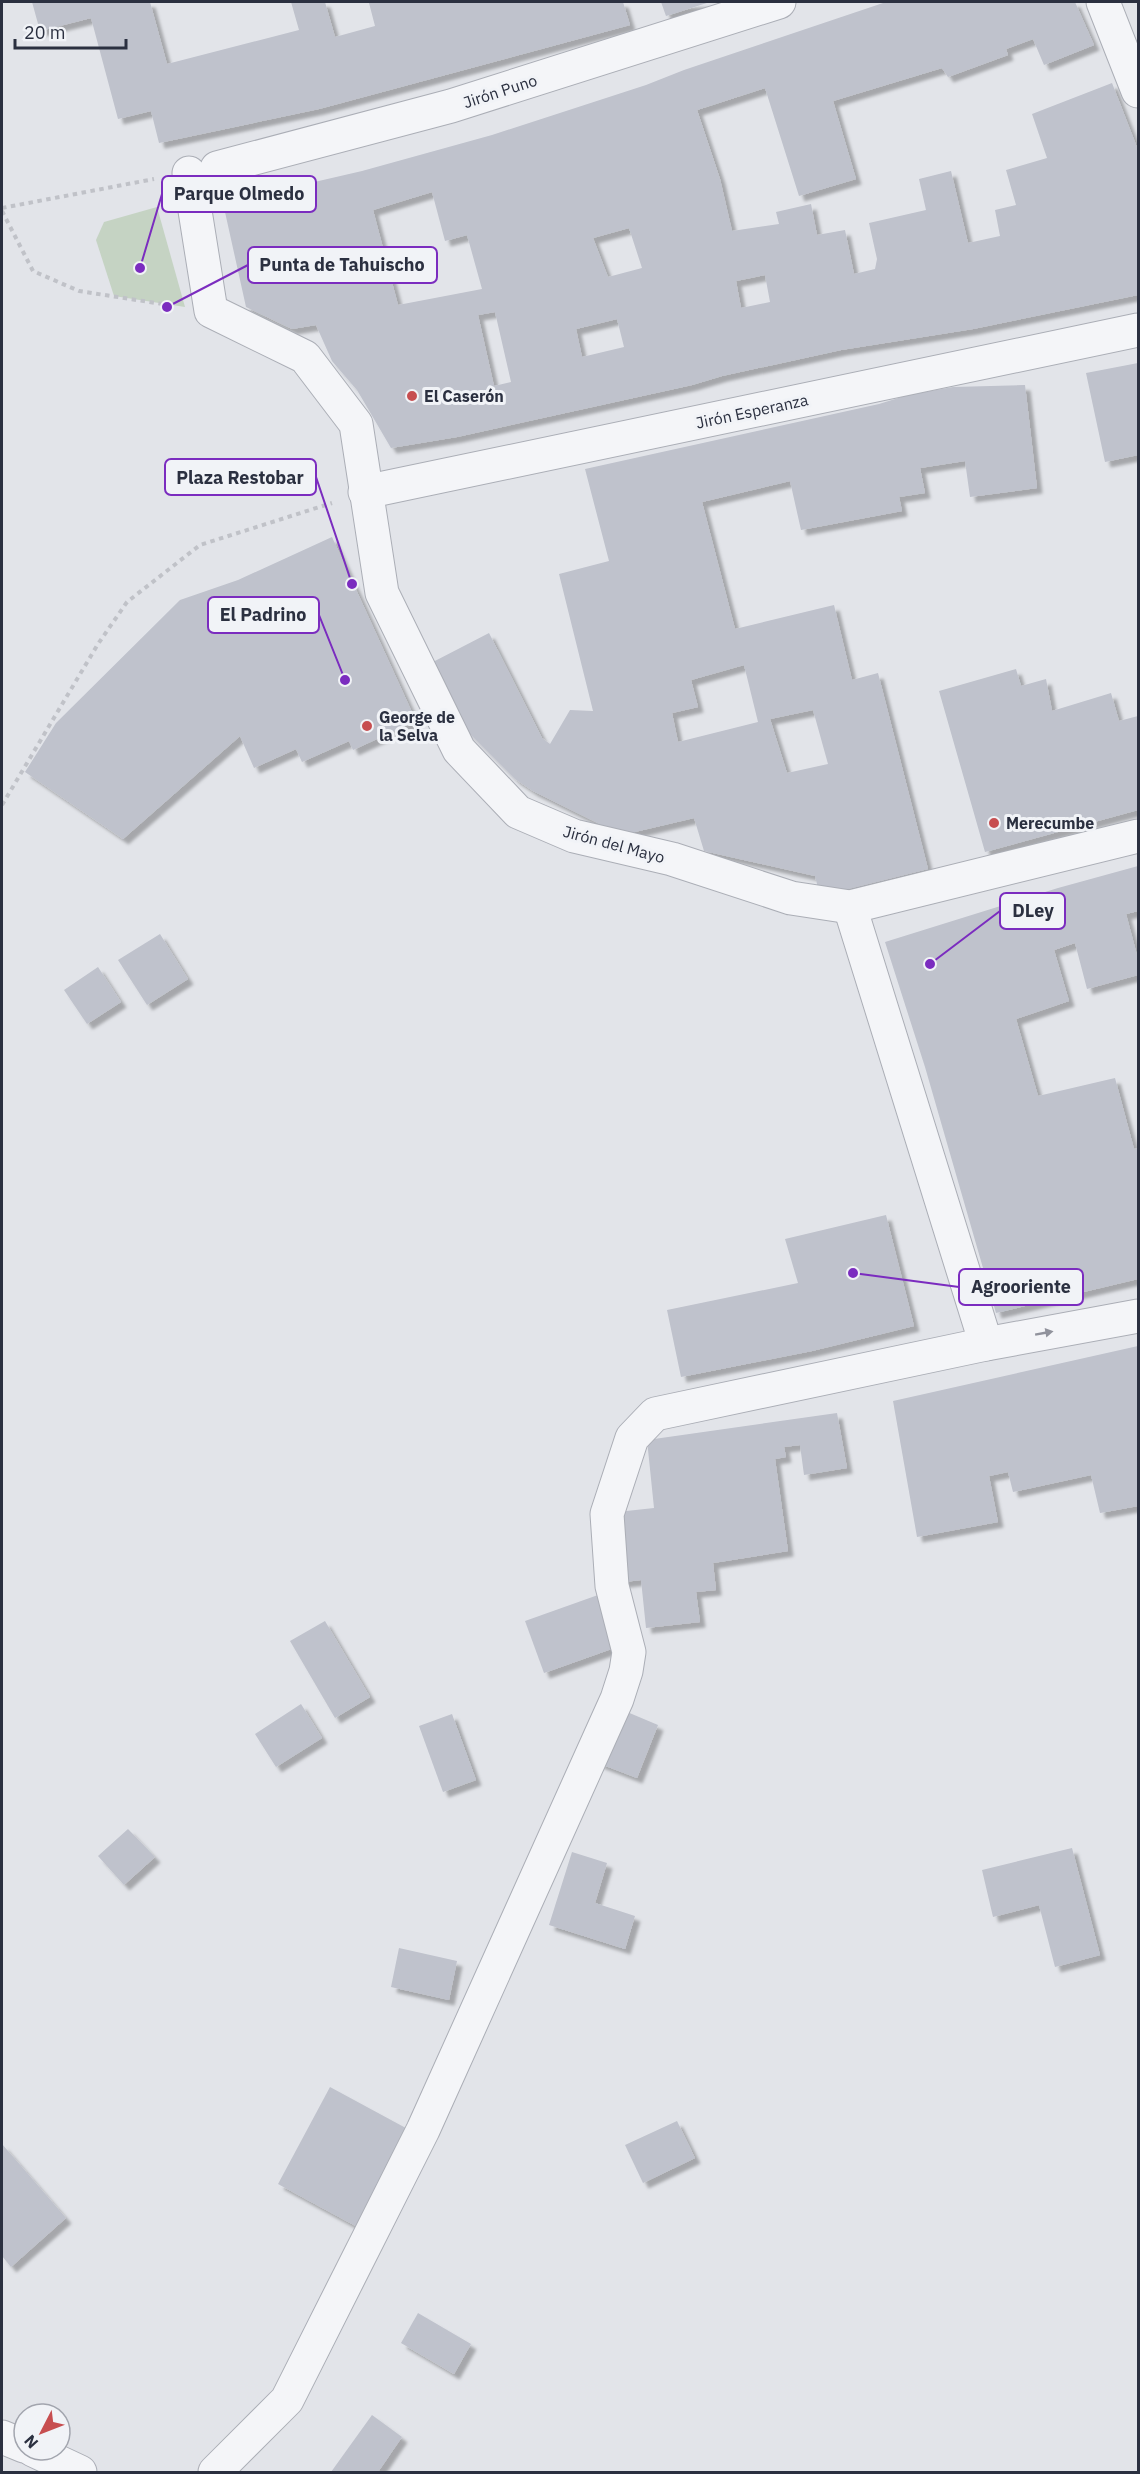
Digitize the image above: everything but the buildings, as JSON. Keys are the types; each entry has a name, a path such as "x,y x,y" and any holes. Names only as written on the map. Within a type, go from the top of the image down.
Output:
{"street":[{"name":"Jirón Puno","path":"203,170 452,106 779,2"},
{"path":"1103,2 1138,91"},
{"path":"203,170 211,311"},
{"name":"Jirón del Mayo","path":"211,311 305,357 356,424 382,593 459,750 518,812 574,836 672,859 792,898 850,907 1138,837"},
{"name":"Jirón Esperanza","path":"365,492 1138,330"},
{"path":"850,907 986,1344"},
{"path":"215,2472 287,2400 423,2130 617,1699 629,1652 612,1586 607,1514 632,1438 655,1414 986,1344 1138,1316"},
{"path":"59,2462 80,2472"}],"path":[{"path":"203,170 2,209 33,272 79,291 211,311"},
{"path":"2,806 98,644 127,602 201,545 365,492"}],"green space":[{"path":"157,207 185,307 114,296 96,240 104,222"}],"place":[{"name":"Parque Olmedo","path":"140,268"},
{"name":"Punta de Tahuischo","path":"167,307"},
{"name":"El Caserón","path":"412,396"},
{"name":"Plaza Restobar","path":"352,584"},
{"name":"El Padrino","path":"345,680"},
{"name":"George de la Selva","path":"367,726"},
{"name":"Merecumbe","path":"994,823"},
{"name":"DLey","path":"930,964"},
{"name":"Agrooriente","path":"853,1273"}]}
